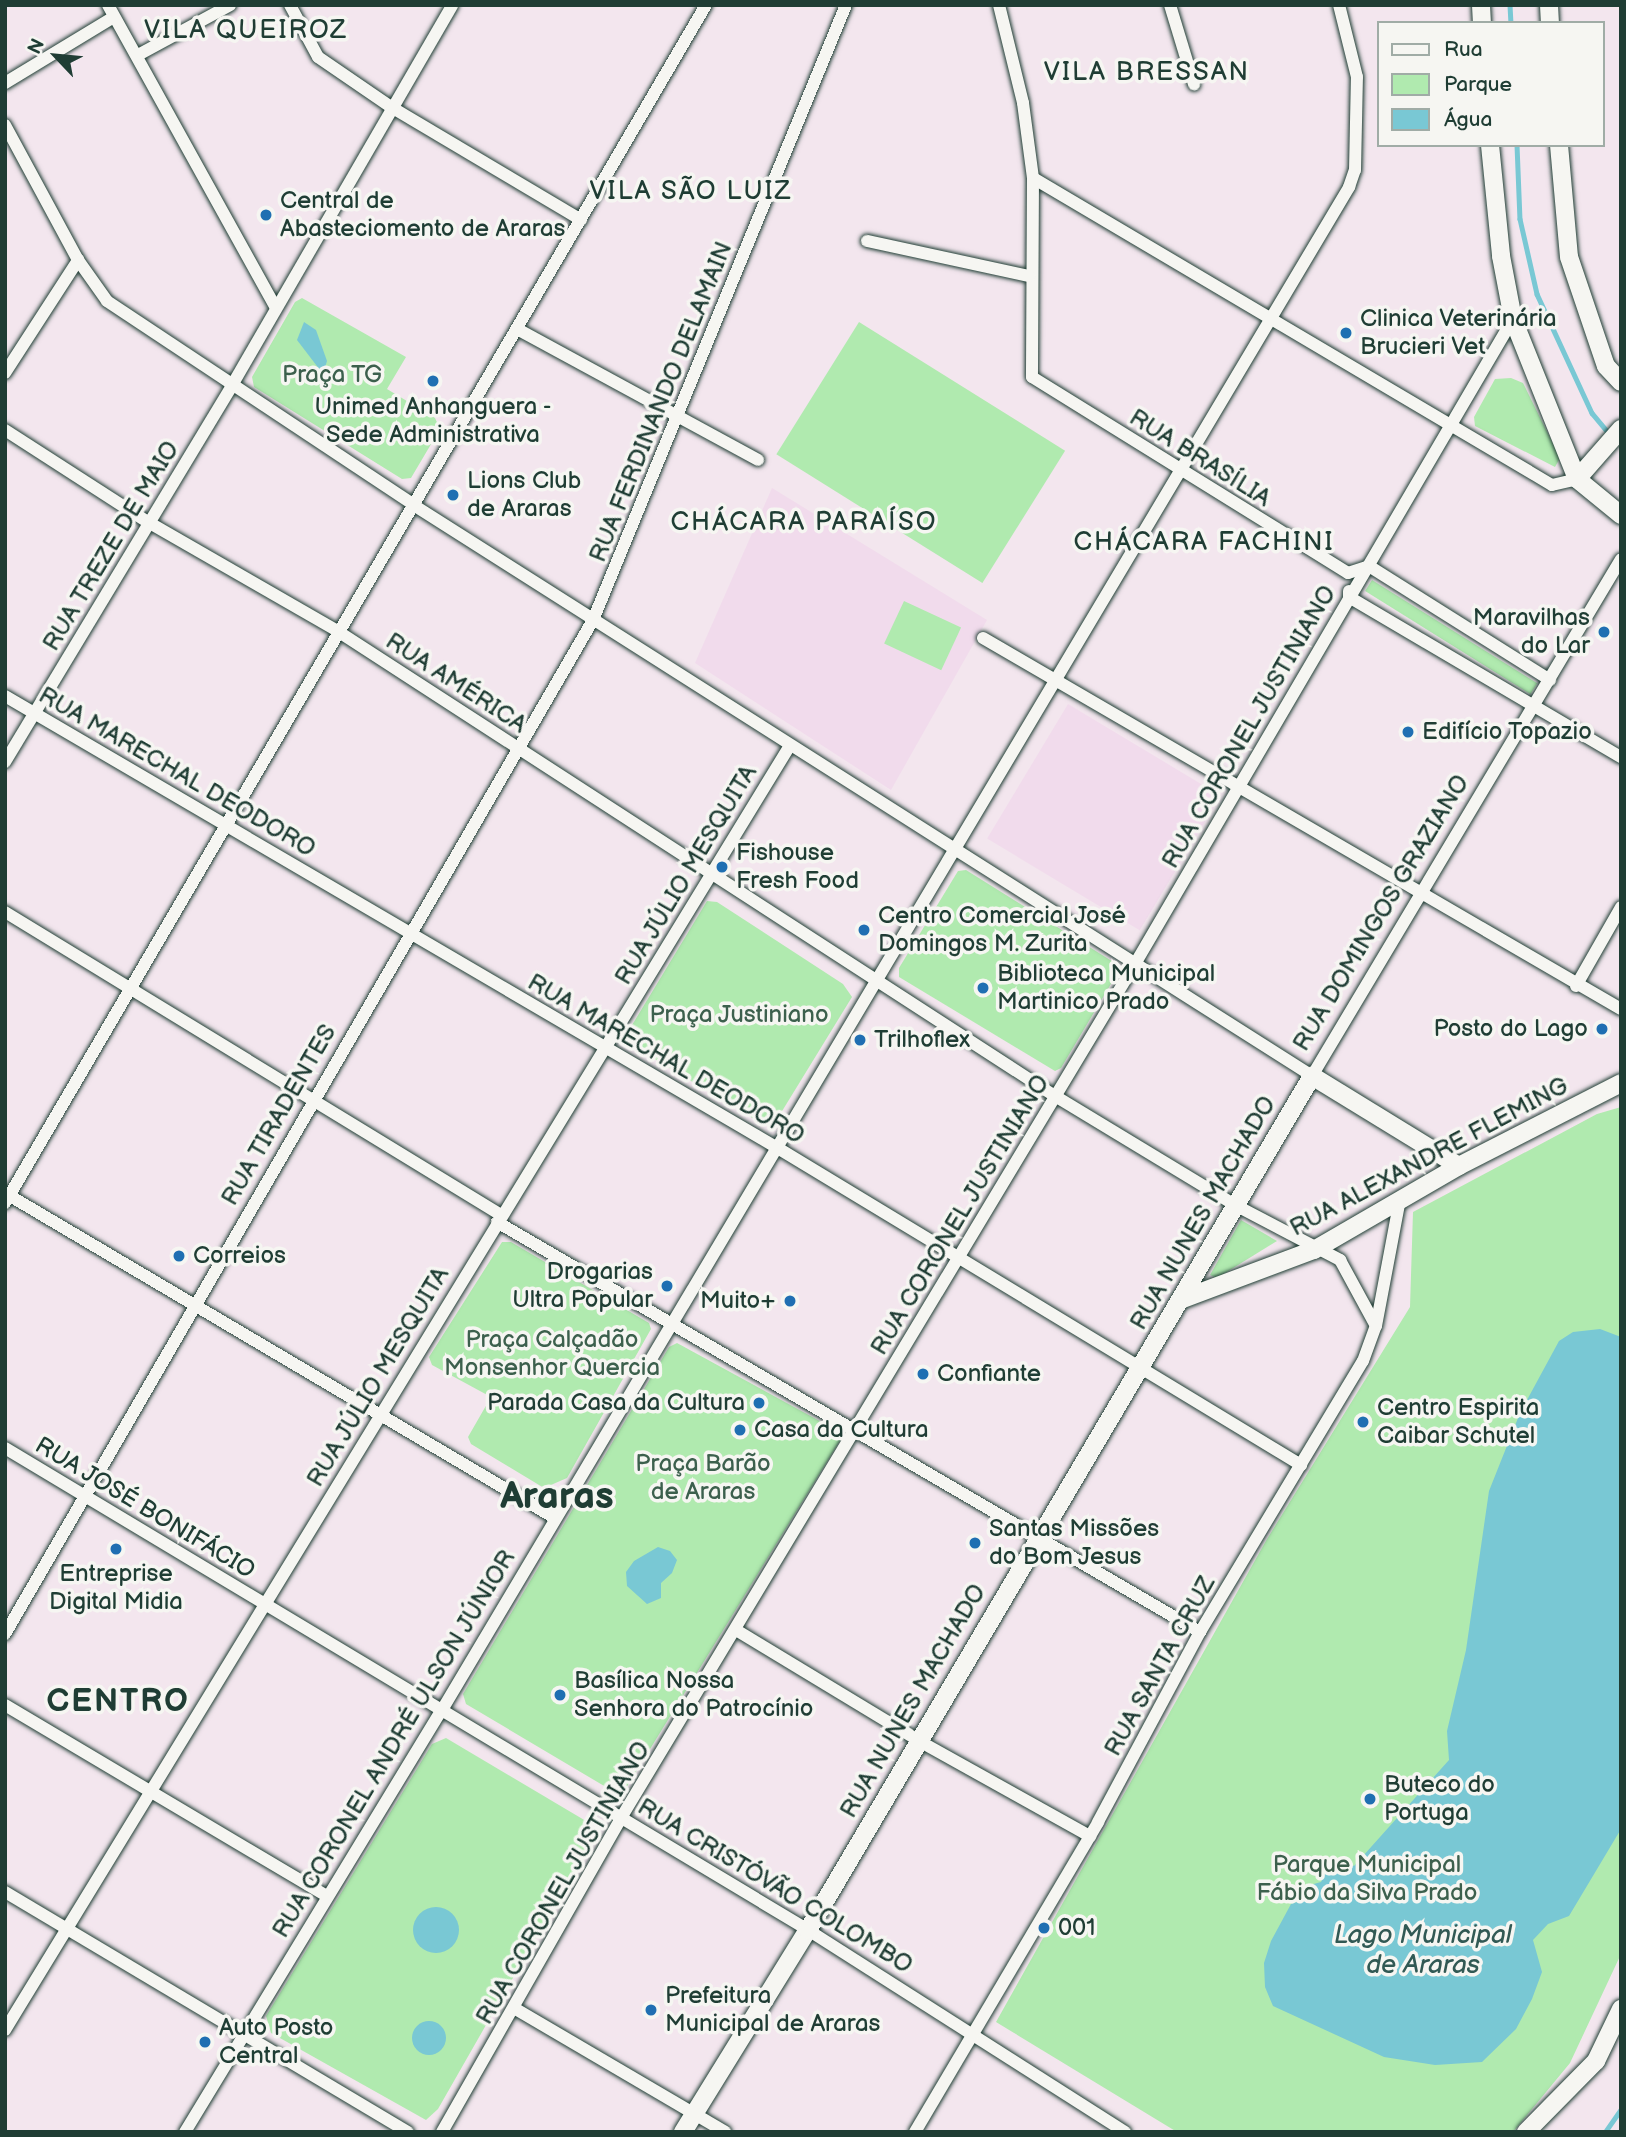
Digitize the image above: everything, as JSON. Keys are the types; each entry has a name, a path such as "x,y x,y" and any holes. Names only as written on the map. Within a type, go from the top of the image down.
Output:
{"street":[{"path":"138,55 230,5"},
{"path":"290,5 318,57 391,107 581,220"},
{"name":"RUA TREZE DE MAIO","path":"5,762 232,387 275,306 452,5"},
{"path":"553,1517 7,1198 225,821 519,330 706,5"},
{"name":"RUA FERDINANDO DELAMAIN","path":"593,620 846,5"},
{"path":"867,241 1029,276 1033,178 1023,103 999,5"},
{"path":"1170,5 1194,84"},
{"name":"RUA CORONEL ANDRÉ ULSON JÚNIOR","path":"185,2132 442,1710 553,1517 1057,681 1178,470 1270,321 1355,170 1357,77 1339,5"},
{"path":"5,83 111,11 138,55 275,306"},
{"path":"5,125 78,260 107,301 232,387 789,747 1459,1166"},
{"path":"1490,147 1501,256 1513,319 1577,479 1621,515"},
{"path":"1559,147 1569,257 1606,366 1621,382"},
{"path":"1033,178 1270,321 1552,485 1577,479 1621,429"},
{"path":"5,373 78,260"},
{"name":"RUA BRASÍLIA","path":"1029,276 1032,377 1348,573"},
{"name":"RUA CORONEL JUSTINIANO","path":"442,2132 621,1818 857,1430 1240,788 1513,319"},
{"path":"519,330 758,460"},
{"name":"RUA AMÉRICA","path":"5,430 148,522 339,632 876,984 1055,1096 1235,1205 1314,1250 1340,1260 1376,1326"},
{"name":"RUA DOMINGOS GRAZIANO","path":"1312,1076 1422,897 1621,559"},
{"path":"1550,680 1369,566 1348,573 1349,597 1621,757"},
{"name":"RUA TIRADENTES","path":"5,1634 83,1494 408,934 520,750 593,620"},
{"path":"983,638 1422,897 1621,1009"},
{"name":"RUA MARECHAL DEODORO","path":"5,696 225,821 408,934 776,1147 1301,1465"},
{"name":"RUA JÚLIO MESQUITA","path":"5,2030 149,1789 789,747"},
{"path":"1576,986 1621,907"},
{"path":"5,912 499,1219 1200,1632"},
{"name":"RUA NUNES MACHADO","path":"683,2132 808,1930 1312,1076"},
{"name":"RUA ALEXANDRE FLEMING","path":"1180,1300 1314,1250 1399,1204 1459,1166 1621,1083"},
{"path":"1595,1096 1621,1094"},
{"name":"RUA SANTA CRUZ","path":"915,2132 1090,1836 1200,1632 1363,1361 1376,1326 1399,1204"},
{"name":"RUA JOSÉ BONIFÁCIO","path":"5,1448 264,1603"},
{"name":"RUA CRISTÓVÃO COLOMBO","path":"264,1603 808,1930 1125,2132"},
{"path":"736,1630 919,1741 1090,1836"},
{"path":"5,1705 327,1896"},
{"path":"5,1892 408,2132"},
{"path":"514,2008 725,2132"},
{"path":"1526,2132 1596,2061 1621,2008"}],"shaded area":[{"path":"772,488 987,620 891,790 695,663"},
{"path":"1068,704 1221,796 1140,930 987,839"}],"green space":[{"name":"Praça TG","path":"302,298 406,357 387,389 435,418 440,429 411,478 402,479 254,387 252,377 295,302"},
{"path":"859,322 1065,451 982,583 776,454"},
{"path":"1511,378 1523,383 1560,458 1555,467 1475,426 1474,417 1495,379"},
{"path":"1372,580 1537,683 1530,694 1365,591"},
{"path":"904,601 961,628 941,670 884,644"},
{"path":"966,870 1115,963 1118,972 1061,1068 1055,1071 899,977 899,968 958,871"},
{"name":"Praça Justiniano","path":"707,901 717,902 843,984 852,997 776,1121 764,1125 623,1040"},
{"name":"Parque Municipal Fábio da Silva Prado","path":"1621,1107 1621,1954 1570,2063 1513,2132 1177,2132 996,2022 1267,1539 1410,1307 1413,1212 1597,1114"},
{"path":"1241,1220 1277,1241 1217,1278 1210,1275"},
{"name":"Praça Calçadão Monsenhor Quercia","path":"502,1242 511,1242 649,1323 651,1329 567,1478 544,1488 471,1444 468,1437 491,1397 432,1365 429,1357"},
{"name":"Praça Barão de Araras","path":"677,1343 838,1431 841,1439 626,1788 616,1793 466,1704 463,1694 669,1347"},
{"path":"446,1738 591,1824 594,1836 438,2109 426,2120 271,2033 266,2016 432,1744"}],"water":[{"path":"304,322 316,330 327,361 323,374 297,340"},
{"name":"Lago Municipal de Araras","path":"1600,1329 1621,1337 1621,1829 1569,1916 1548,1924 1533,1940 1542,1972 1532,1999 1516,2029 1482,2062 1435,2065 1384,2057 1273,2006 1265,1987 1264,1963 1271,1941 1291,1904 1310,1897 1310,1885 1321,1882 1325,1873 1337,1872 1343,1860 1354,1866 1449,1760 1447,1731 1466,1650 1489,1491 1520,1413 1559,1341 1573,1332"},
{"path":"658,1547 670,1551 677,1560 672,1573 661,1583 661,1598 647,1604 627,1586 626,1572 634,1561"},
{"path":"436,1907 452,1914 459,1930 452,1946 436,1953 420,1946 413,1930 420,1914"},
{"path":"429,2021 441,2026 446,2038 441,2050 429,2055 417,2050 412,2038 417,2026"}],"waterway":[{"path":"1510,5 1511,21"},
{"path":"1517,147 1520,219 1537,294 1592,413 1611,436"},
{"path":"1605,2132 1621,2109"}],"place":[{"name":"Central de Abasteciomento de Araras","path":"266,215"},
{"name":"Clinica Veterinária Brucieri Vet","path":"1346,333"},
{"name":"Unimed Anhanguera - Sede Administrativa","path":"433,381"},
{"name":"Lions Club de Araras","path":"453,495"},
{"name":"Maravilhas do Lar","path":"1604,632"},
{"name":"Edifício Topazio","path":"1408,732"},
{"name":"Fishouse Fresh Food","path":"722,867"},
{"name":"Centro Comercial José Domingos M. Zurita","path":"864,930"},
{"name":"Biblioteca Municipal Martinico Prado","path":"983,988"},
{"name":"Posto do Lago","path":"1602,1029"},
{"name":"Trilhoflex","path":"860,1040"},
{"name":"Correios","path":"179,1256"},
{"name":"Drogarias Ultra Popular","path":"667,1286"},
{"name":"Muito+","path":"790,1301"},
{"name":"Confiante","path":"923,1374"},
{"name":"Parada Casa da Cultura","path":"759,1403"},
{"name":"Centro Espirita Caibar Schutel","path":"1363,1422"},
{"name":"Casa da Cultura","path":"740,1430"},
{"name":"Santas Missões do Bom Jesus","path":"975,1543"},
{"name":"Entreprise Digital Midia","path":"116,1549"},
{"name":"Basílica Nossa Senhora do Patrocínio","path":"560,1695"},
{"name":"Buteco do Portuga","path":"1370,1799"},
{"name":"001","path":"1044,1928"},
{"name":"Prefeitura Municipal de Araras","path":"651,2010"},
{"name":"Auto Posto Central","path":"205,2042"}],"district":[{"name":"VILA QUEIROZ","path":"246,31"},
{"name":"VILA BRESSAN","path":"1147,73"},
{"name":"VILA SÃO LUIZ","path":"691,192"},
{"name":"CHÁCARA PARAÍSO","path":"804,523"},
{"name":"CHÁCARA FACHINI","path":"1204,543"},
{"name":"Araras","path":"557,1497"},
{"name":"CENTRO","path":"118,1702"}]}
